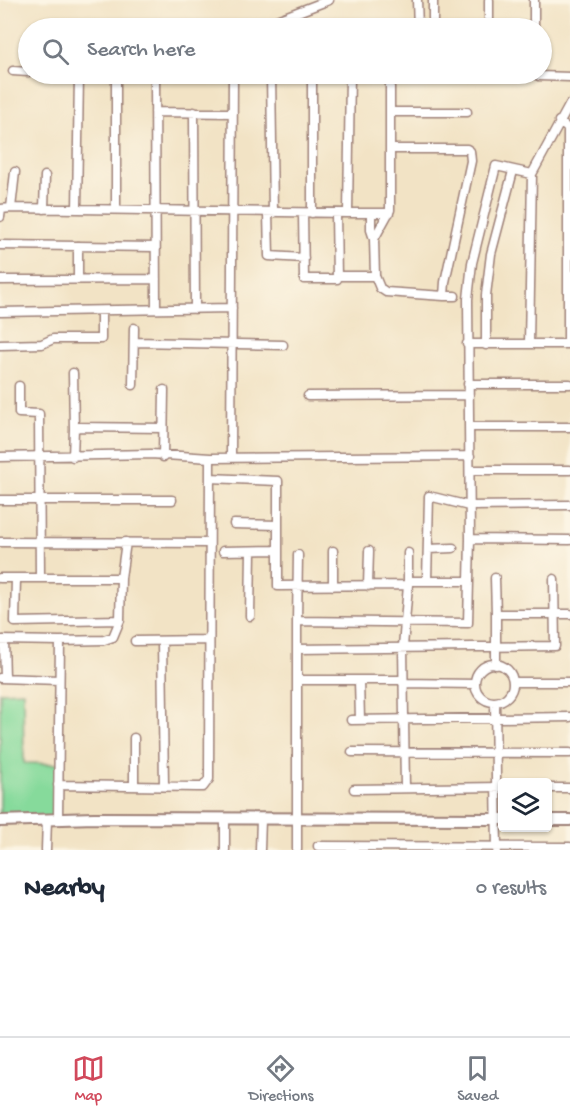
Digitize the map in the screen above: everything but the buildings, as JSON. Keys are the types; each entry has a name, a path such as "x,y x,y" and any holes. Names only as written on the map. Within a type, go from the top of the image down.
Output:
{"street":[{"path":"289,18 329,0"},
{"path":"417,0 417,18"},
{"path":"433,0 433,18"},
{"path":"489,0 489,18"},
{"path":"534,0 534,18"},
{"path":"13,71 18,71"},
{"path":"552,76 570,77"},
{"path":"77,209 79,84"},
{"path":"116,84 116,209"},
{"path":"154,84 156,309"},
{"path":"231,457 233,84"},
{"path":"271,84 269,256 304,258"},
{"path":"312,84 304,279 375,276"},
{"path":"348,213 350,84"},
{"path":"374,239 378,227 389,213 390,84"},
{"path":"529,344 532,174 570,104"},
{"path":"155,112 233,113"},
{"path":"194,112 195,309"},
{"path":"390,112 467,112"},
{"path":"467,344 569,344 568,129 559,121"},
{"path":"390,149 466,149 470,151 471,162 449,260 444,296"},
{"path":"297,621 468,623 470,428 467,344 472,263 496,166 532,174"},
{"path":"486,345 486,295 491,254 513,171"},
{"path":"11,208 15,172"},
{"path":"44,209 45,176"},
{"path":"0,218 1,209 11,208 234,213 389,213"},
{"path":"336,213 337,276"},
{"path":"371,213 375,276 380,288 386,292 455,296"},
{"path":"0,245 155,247"},
{"path":"78,246 78,279"},
{"path":"0,280 156,279"},
{"path":"0,312 232,308"},
{"path":"0,345 42,344 53,339 101,339 101,311"},
{"path":"133,385 135,328"},
{"path":"134,342 283,345"},
{"path":"73,373 73,457"},
{"path":"468,384 570,384"},
{"path":"19,386 19,413 39,414 40,578"},
{"path":"163,457 164,390"},
{"path":"308,396 469,395"},
{"path":"470,428 570,427"},
{"path":"74,429 163,428"},
{"path":"0,457 151,454 163,457 210,458 470,456"},
{"path":"58,785 203,787 209,779 210,458"},
{"path":"470,470 570,470"},
{"path":"210,478 278,481 278,586 368,586 427,581 469,581"},
{"path":"427,581 429,496 470,506 570,505"},
{"path":"0,500 172,501"},
{"path":"234,524 278,525"},
{"path":"470,539 570,540"},
{"path":"0,542 209,543"},
{"path":"59,680 2,678 2,640 104,640 113,637 120,620 121,578 126,542"},
{"path":"428,549 453,549"},
{"path":"223,551 278,550"},
{"path":"250,616 251,551"},
{"path":"333,551 333,586"},
{"path":"368,586 369,551"},
{"path":"405,788 403,646 408,553"},
{"path":"297,850 298,555"},
{"path":"0,578 121,578"},
{"path":"16,578 15,622 120,620"},
{"path":"495,578 496,665"},
{"path":"297,649 555,646 554,579"},
{"path":"496,614 570,614"},
{"path":"135,641 209,640"},
{"path":"46,850 58,785 60,641"},
{"path":"162,641 164,786"},
{"path":"496,665 506,669 513,682 506,698 495,702 484,699 475,684 479,672 496,665"},
{"path":"297,680 475,684"},
{"path":"359,680 356,720 496,716 570,717"},
{"path":"513,682 570,682"},
{"path":"495,702 499,778"},
{"path":"134,738 134,786"},
{"path":"352,752 570,753"},
{"path":"354,789 498,787"},
{"path":"552,788 570,788"},
{"path":"225,818 225,850"},
{"path":"260,850 261,819"},
{"path":"0,820 498,819"},
{"path":"552,820 570,820"},
{"path":"497,849 499,832"},
{"path":"318,846 497,849 570,847"}],"green space":[{"path":"23,691 24,763 59,764 58,819 0,820 0,692"}]}
